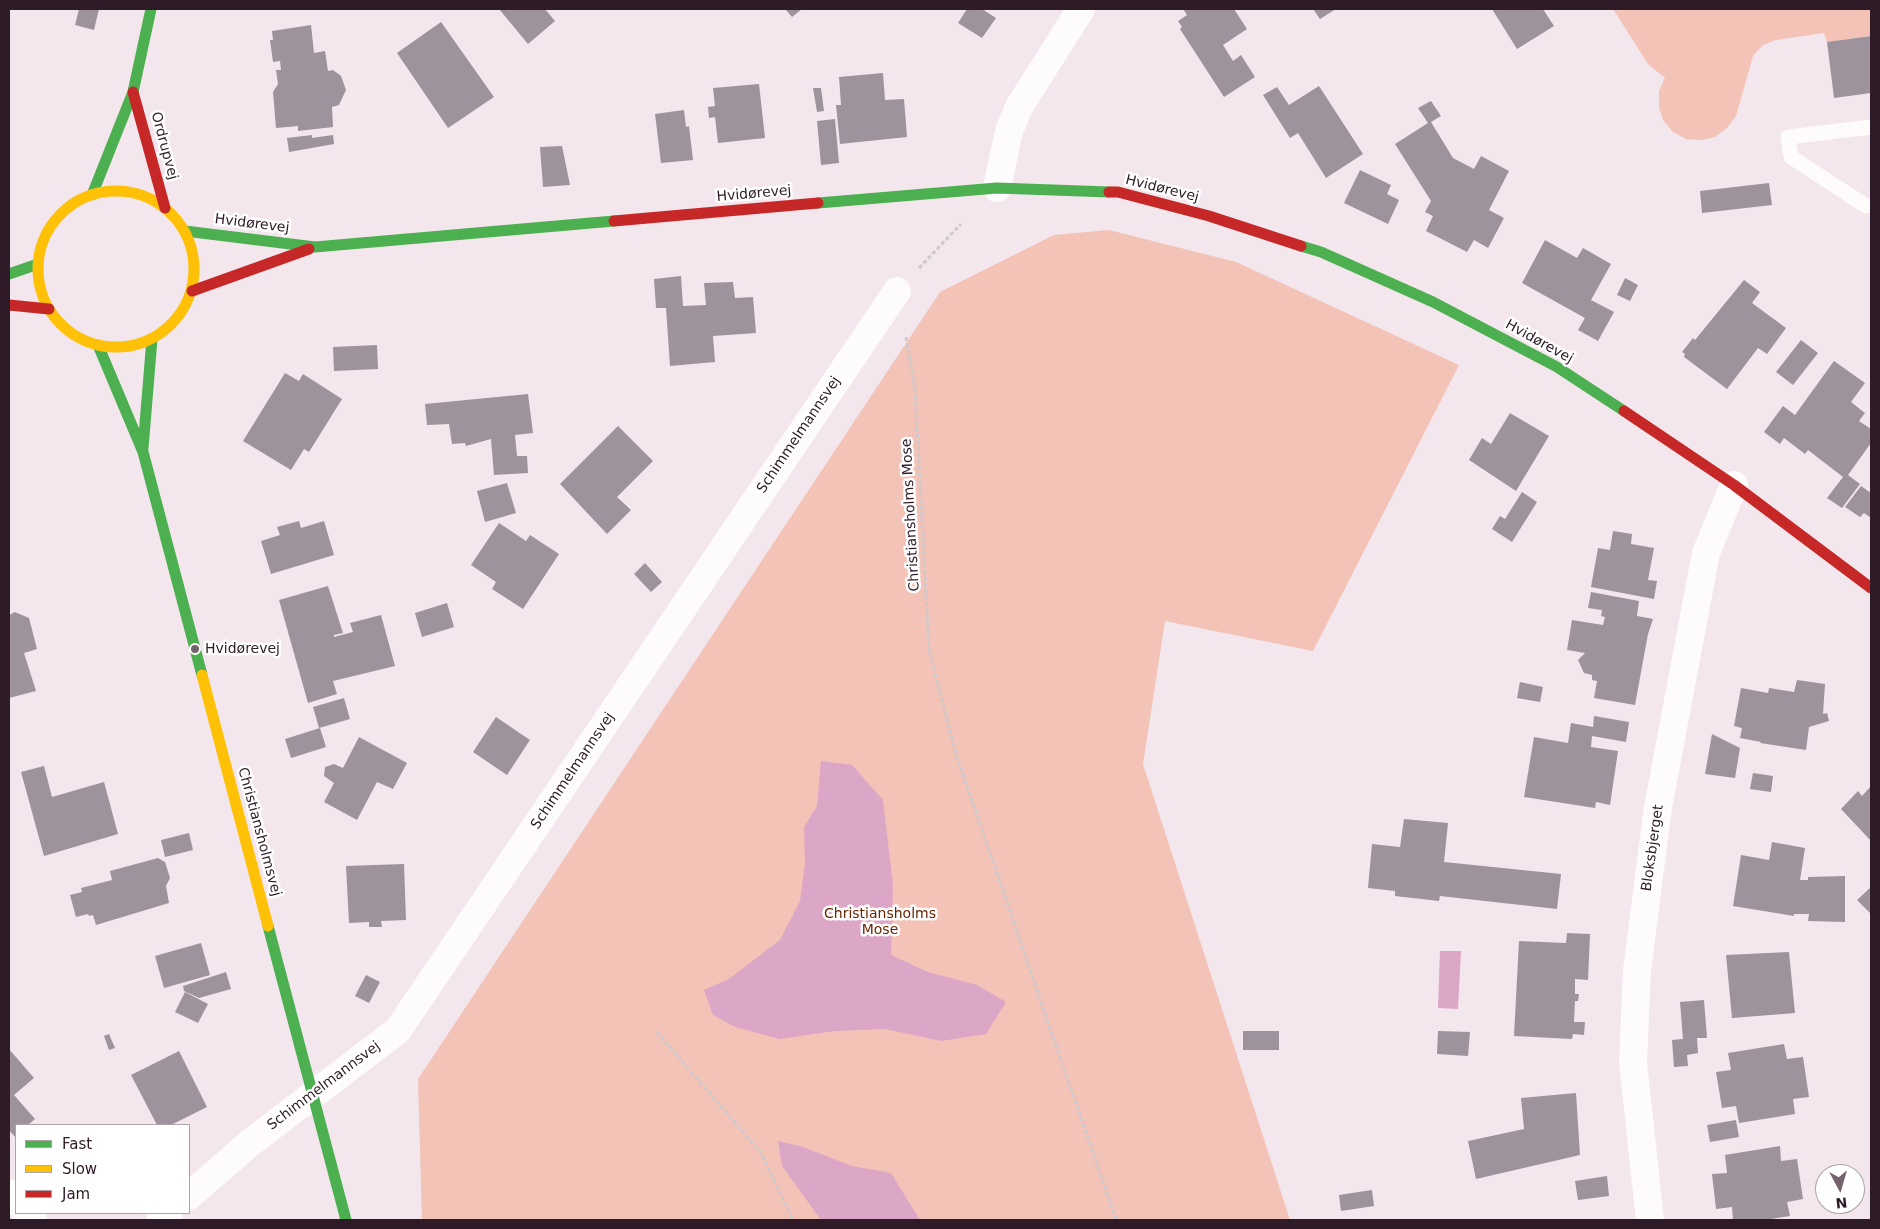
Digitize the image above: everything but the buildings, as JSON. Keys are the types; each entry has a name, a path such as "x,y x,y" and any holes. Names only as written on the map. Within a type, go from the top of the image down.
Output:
{"street":[{"name":"Ordrupvej","path":"92,195 133,92 152,9"},
{"path":"997,188 1008,132 1019,107 1081,9"},
{"name":"Ordrupvej","path":"133,92 165,208"},
{"name":"Hvidørevej","path":"185,231 315,247 997,188 1118,192 1209,216 1320,252 1433,302 1557,367 1734,484 1871,588"},
{"path":"116,191 141,195 165,208 185,231 192,250 195,270 192,291 180,314 167,329 152,339 116,348 98,345 75,336 61,325 49,309 40,287 38,264 45,236 53,223 73,204 92,195 116,191"},
{"name":"Hvidørevej","path":"192,291 315,247"},
{"path":"9,274 38,264"},
{"name":"Schimmelmannsvej","path":"190,1195 250,1143 398,1030 897,291"},
{"path":"9,306 49,309"},
{"name":"Christiansholmsvej","path":"143,452 152,339"},
{"name":"Christiansholmsvej","path":"98,345 143,452 346,1220"},
{"name":"Bloksbjerget","path":"1650,1220 1633,1063 1637,970 1658,806 1706,553 1734,484"}],"lane":[{"path":"1871,127 1788,137 1791,158 1866,206 1871,205"}],"path":[{"path":"897,291 997,188"},
{"name":"Christiansholms Mose","path":"897,291 915,389 929,650 956,754 1116,1220"},
{"path":"657,1032 761,1152 793,1220"}],"green space":[{"path":"1613,9 1871,9 1871,36 1827,42 1824,33 1776,40 1763,45 1753,56 1736,116 1727,128 1715,137 1701,140 1686,139 1673,132 1663,120 1659,107 1659,91 1665,78 1648,64"},
{"name":"Christiansholms Mose","path":"1109,230 1236,262 1459,365 1313,651 1165,621 1143,764 1290,1220 422,1220 418,1079 940,292 1054,235"}],"shaded area":[{"path":"821,761 852,765 883,800 893,886 891,955 928,972 977,985 1006,1002 986,1034 941,1041 885,1029 835,1031 780,1039 735,1027 713,1015 704,990 729,979 780,940 800,901 805,864 804,827 817,806"},
{"path":"1440,951 1461,951 1458,1009 1438,1008"},
{"path":"778,1141 803,1147 852,1166 891,1173 920,1220 821,1220 782,1166"}],"traffic: fast":[{"path":"92,195 133,92 151,9"},
{"path":"818,203 997,188 1109,192"},
{"path":"185,231 315,247 614,221"},
{"path":"1301,246 1321,252 1433,302 1557,367 1624,411"},
{"path":"9,274 38,264"},
{"path":"143,448 152,339"},
{"path":"98,345 143,452 202,675"},
{"path":"268,926 346,1220"}],"traffic: slow":[{"path":"116,191 146,197 159,204 171,214 181,226 188,239 194,269 188,299 181,312 171,324 159,334 146,341 116,347 86,341 73,334 61,324 51,312 44,299 38,269 44,239 51,226 61,214 73,204 86,197 116,191"},
{"path":"202,675 268,926"}],"traffic: jam":[{"path":"133,92 165,208"},
{"path":"1109,192 1118,192 1209,216 1301,246"},
{"path":"614,221 818,203"},
{"path":"192,291 309,249"},
{"path":"9,305 49,309"},
{"path":"1624,411 1734,485 1871,588"}],"place":[{"name":"Hvidørevej","path":"195,649"}]}
